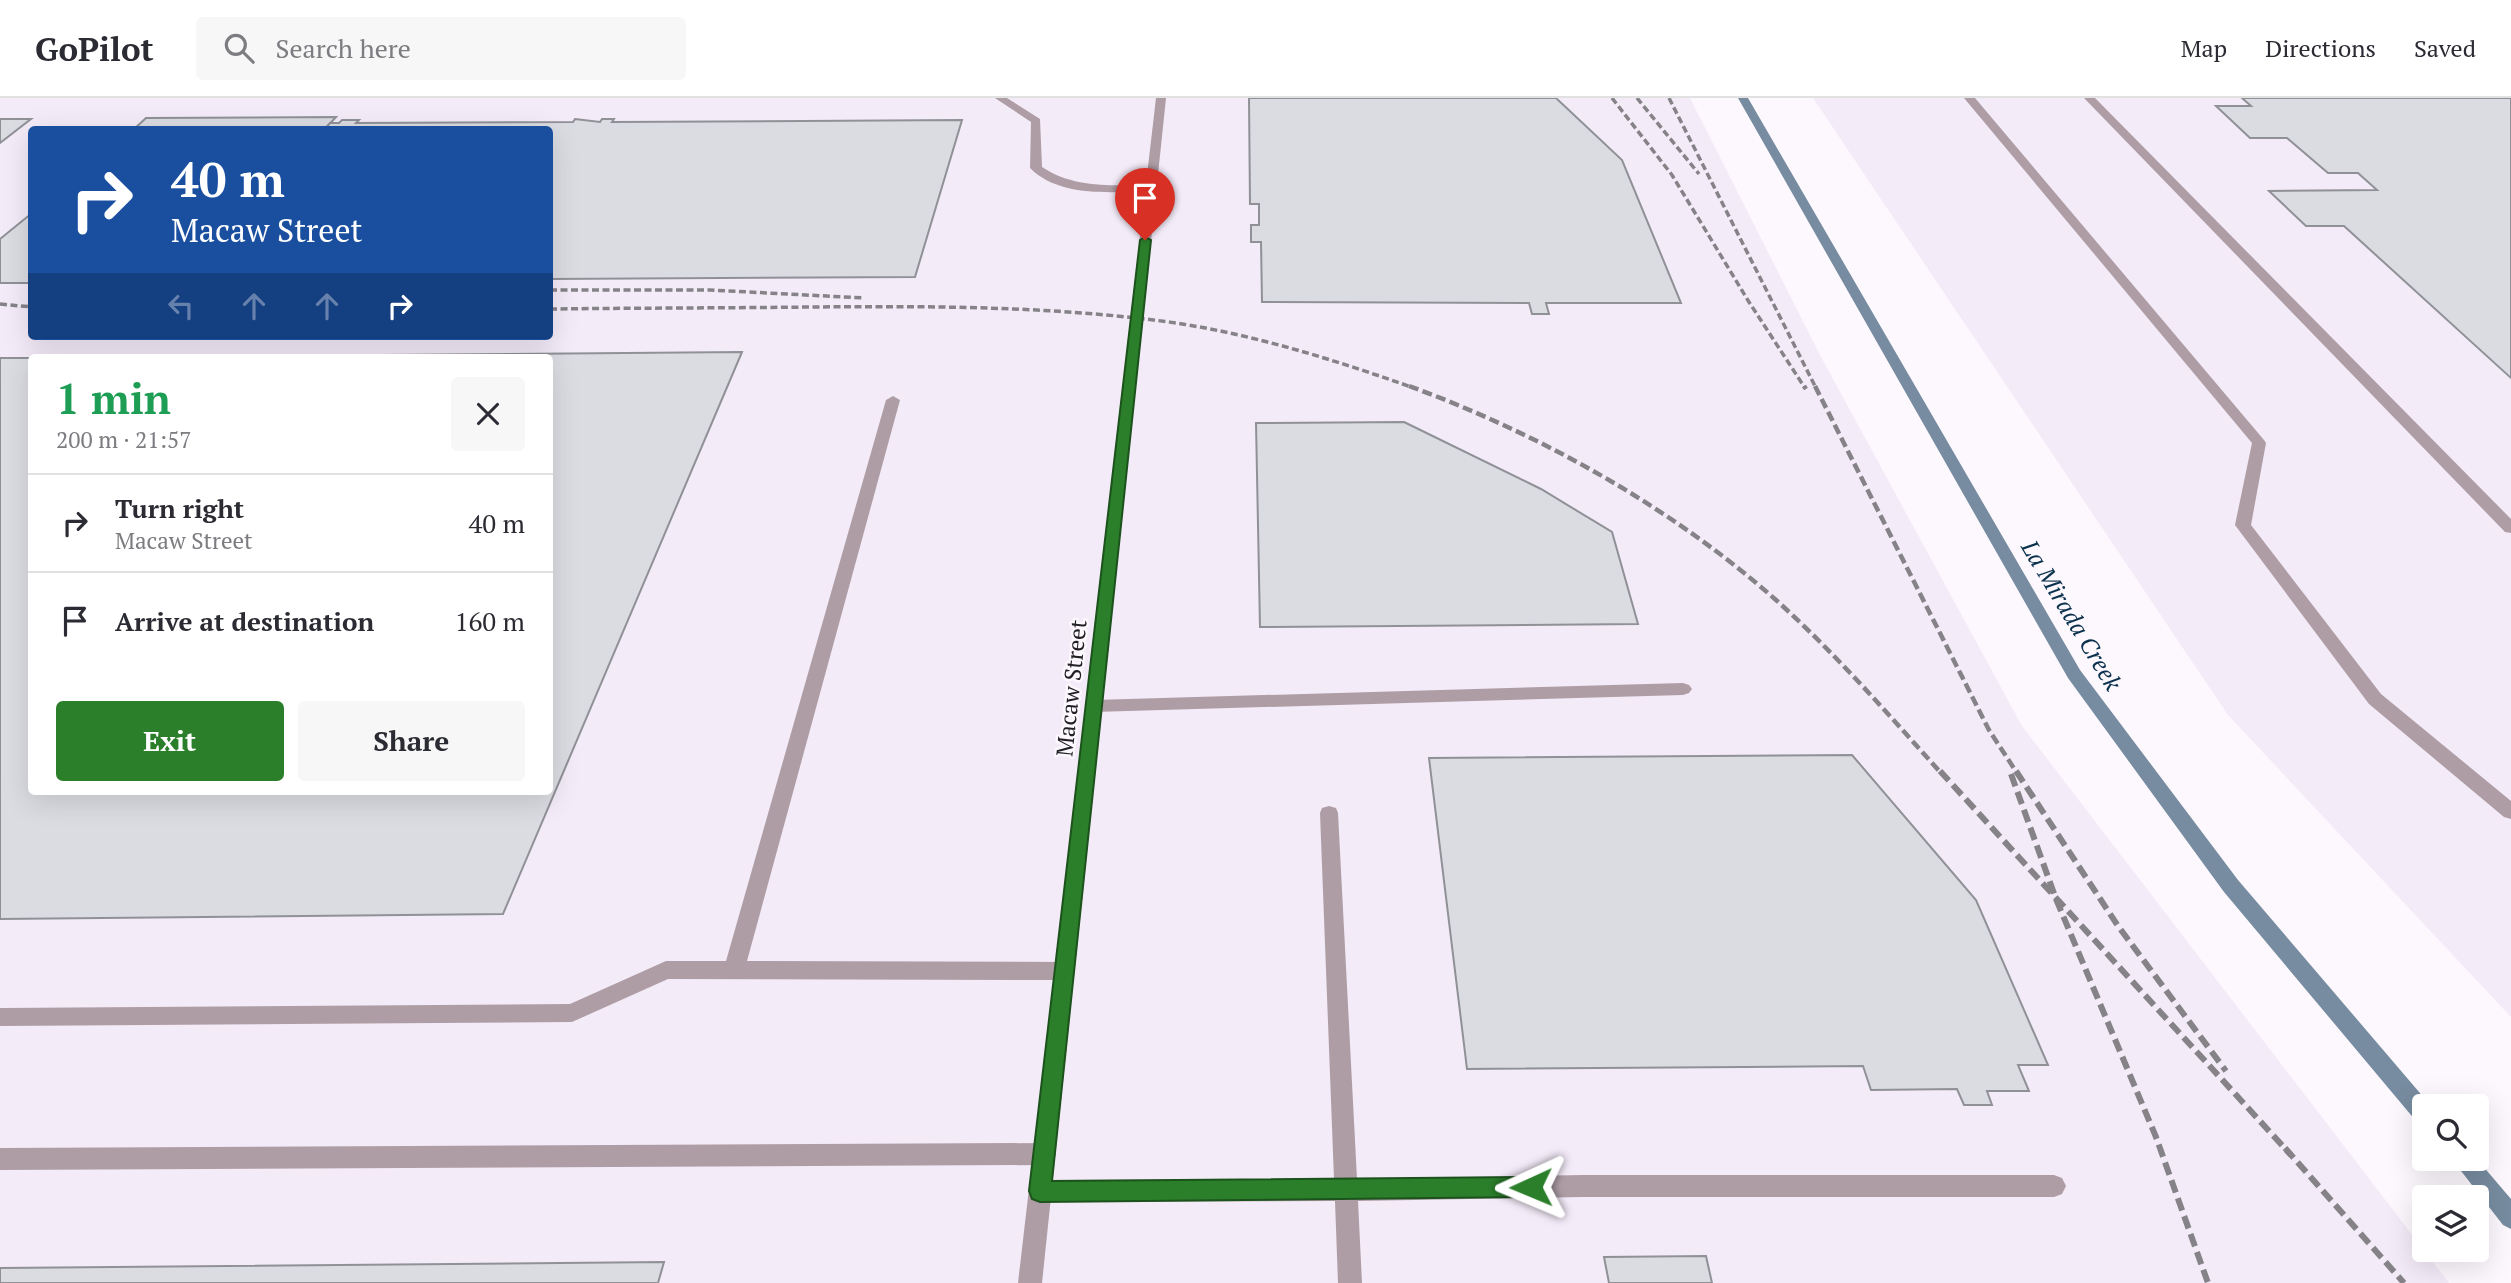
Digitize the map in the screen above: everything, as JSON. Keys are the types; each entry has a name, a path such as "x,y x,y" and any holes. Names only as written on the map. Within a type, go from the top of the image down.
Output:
{"street":[{"path":"1000,98 1036,121 1036,168 1051,181 1088,187 1151,188"},
{"name":"Macaw Street","path":"1030,1283 1161,98"},
{"path":"1969,98 2259,443 2243,525 2375,699 2511,812"},
{"path":"2089,98 2511,528"},
{"path":"734,970 893,400"},
{"path":"1094,706 1683,689"},
{"path":"1329,813 1350,1283"},
{"path":"0,1017 572,1013 666,970 1065,971"},
{"path":"0,1159 1044,1154"},
{"path":"1040,1191 1584,1186 2054,1186"}],"shaded area":[{"path":"0,98 1690,98 1821,357 2022,726 2412,1235 2412,1262 2433,1262 2449,1283 0,1283"},
{"path":"1813,98 2511,98 2511,1017 2228,715"}],"building":[{"path":"1249,98 1556,98 1622,160 1681,303 1546,303 1549,314 1532,314 1529,303 1262,302 1261,242 1251,242 1251,225 1259,225 1259,204 1250,204"},
{"path":"2242,98 2511,98 2511,378 2344,226 2306,226 2269,191 2377,190 2358,173 2328,173 2287,138 2250,138 2216,106 2251,106"},
{"path":"336,117 328,126 137,126 146,118"},
{"path":"0,119 31,119 0,143"},
{"path":"575,119 600,122 602,119 614,119 612,122 962,120 915,277 553,279 553,126 327,126 342,120 359,120 356,123 573,122"},
{"path":"28,216 28,283 0,283 0,239"},
{"path":"742,352 503,914 0,919 0,358 28,358 28,795 553,795 553,354 502,354"},
{"path":"1404,422 1541,489 1612,532 1638,624 1260,627 1256,423"},
{"path":"1852,755 1976,900 2048,1065 2018,1065 2029,1091 1987,1091 1992,1105 1964,1105 1957,1089 1871,1090 1863,1066 1467,1069 1429,758"},
{"path":"1706,1256 1712,1283 1609,1283 1604,1257"},
{"path":"664,1262 658,1283 0,1283 0,1268"}],"waterway":[{"name":"La Mirada Creek","path":"1743,98 2074,674 2231,886 2412,1100"},
{"name":"La Mirada Creek","path":"2473,1171 2511,1217"}],"railway":[{"path":"1612,98 1672,175 1805,388"},
{"path":"1637,98 1699,174"},
{"path":"1669,98 1816,388"},
{"path":"553,290 710,290 864,298"},
{"path":"0,304 28,307"},
{"path":"553,309 945,307 1124,317 1232,333 1324,358 1414,388"},
{"path":"1409,386 1458,405 1555,450 1602,476 1693,534 1798,620 1861,684 1941,773"},
{"path":"1815,386 1989,730 2017,773"},
{"path":"1940,771 2055,897"},
{"path":"2016,771 2118,926 2226,1071"},
{"path":"2011,774 2055,897"},
{"path":"2055,897 2291,1155"},
{"path":"2055,897 2156,1137 2208,1283"},
{"path":"2285,1148 2404,1283"}],"route":[{"path":"1145,240 1040,1191 1531,1187"}]}
